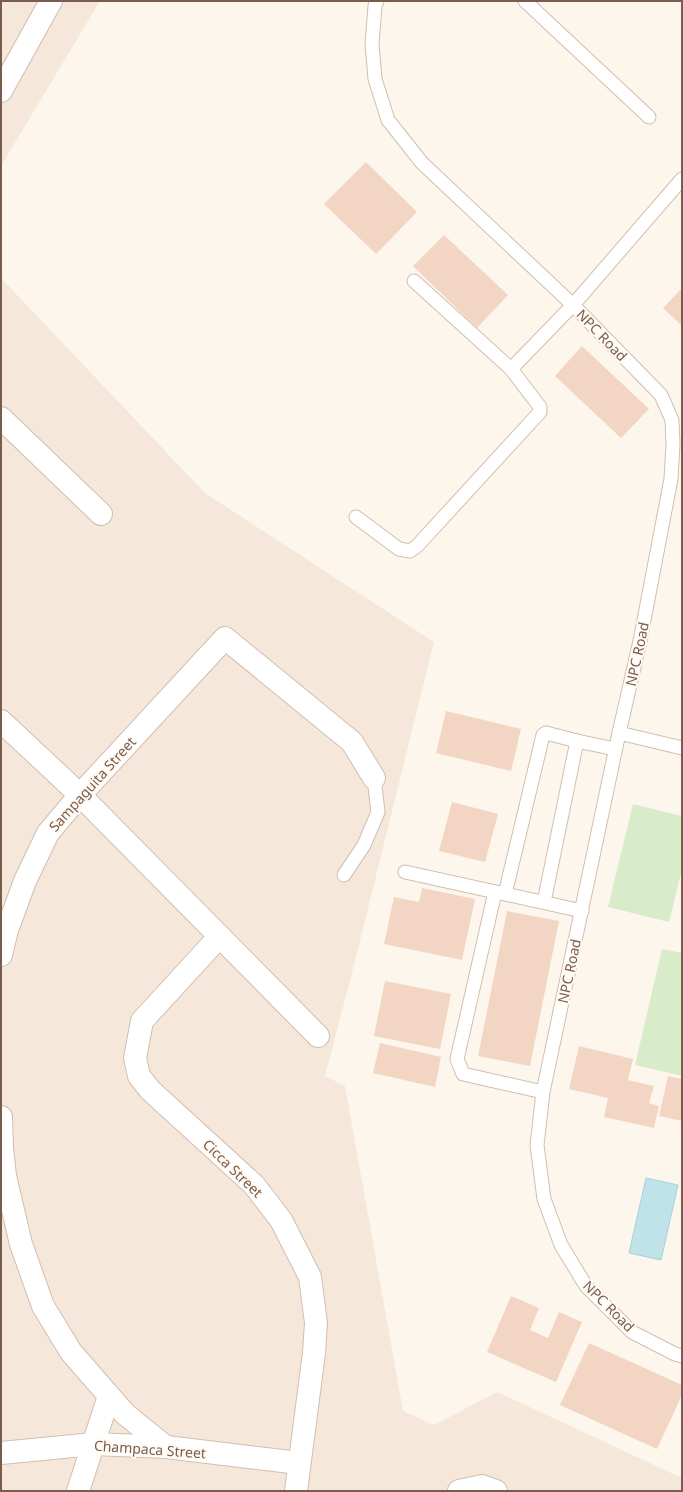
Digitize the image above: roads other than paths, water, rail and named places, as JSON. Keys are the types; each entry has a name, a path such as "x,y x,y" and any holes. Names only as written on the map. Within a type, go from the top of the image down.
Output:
{"street":[{"path":"1,91 51,1"},
{"path":"1,418 101,514"},
{"name":"Sampaguita Street","path":"1,955 7,930 25,881 48,833 80,795 225,638 352,742 374,778"},
{"path":"1,721 80,795 318,1036"},
{"name":"Cicca Street","path":"219,937 142,1021 135,1058 139,1076 150,1090 254,1185 281,1220 310,1277 316,1323 314,1353 296,1491"},
{"path":"1,1117 3,1176 21,1244 43,1306 71,1352 125,1414 166,1448"},
{"path":"78,1491 110,1396"},
{"name":"Champaca Street","path":"1,1453 94,1444 166,1448 300,1463"},
{"path":"459,1491 482,1486 496,1491"}],"lane":[{"name":"NPC Road","path":"377,1 372,44 375,79 388,120 422,163 573,305 661,395 672,420 673,444 671,479 640,641 615,749 543,1092 537,1145 544,1199 561,1245 586,1286 632,1332 675,1354 682,1356"},
{"path":"525,1 648,117"},
{"path":"511,369 573,305 682,179"},
{"path":"356,517 399,549 410,551 418,546 540,412 540,407 511,369 414,281"},
{"path":"619,732 682,748"},
{"path":"543,1092 463,1074 457,1059 543,735 546,733 615,749"},
{"path":"544,902 577,741"},
{"path":"344,875 364,845 378,812 374,778"},
{"path":"405,872 582,910"}],"water":[{"path":"646,1178 678,1185 661,1260 629,1253"}]}
